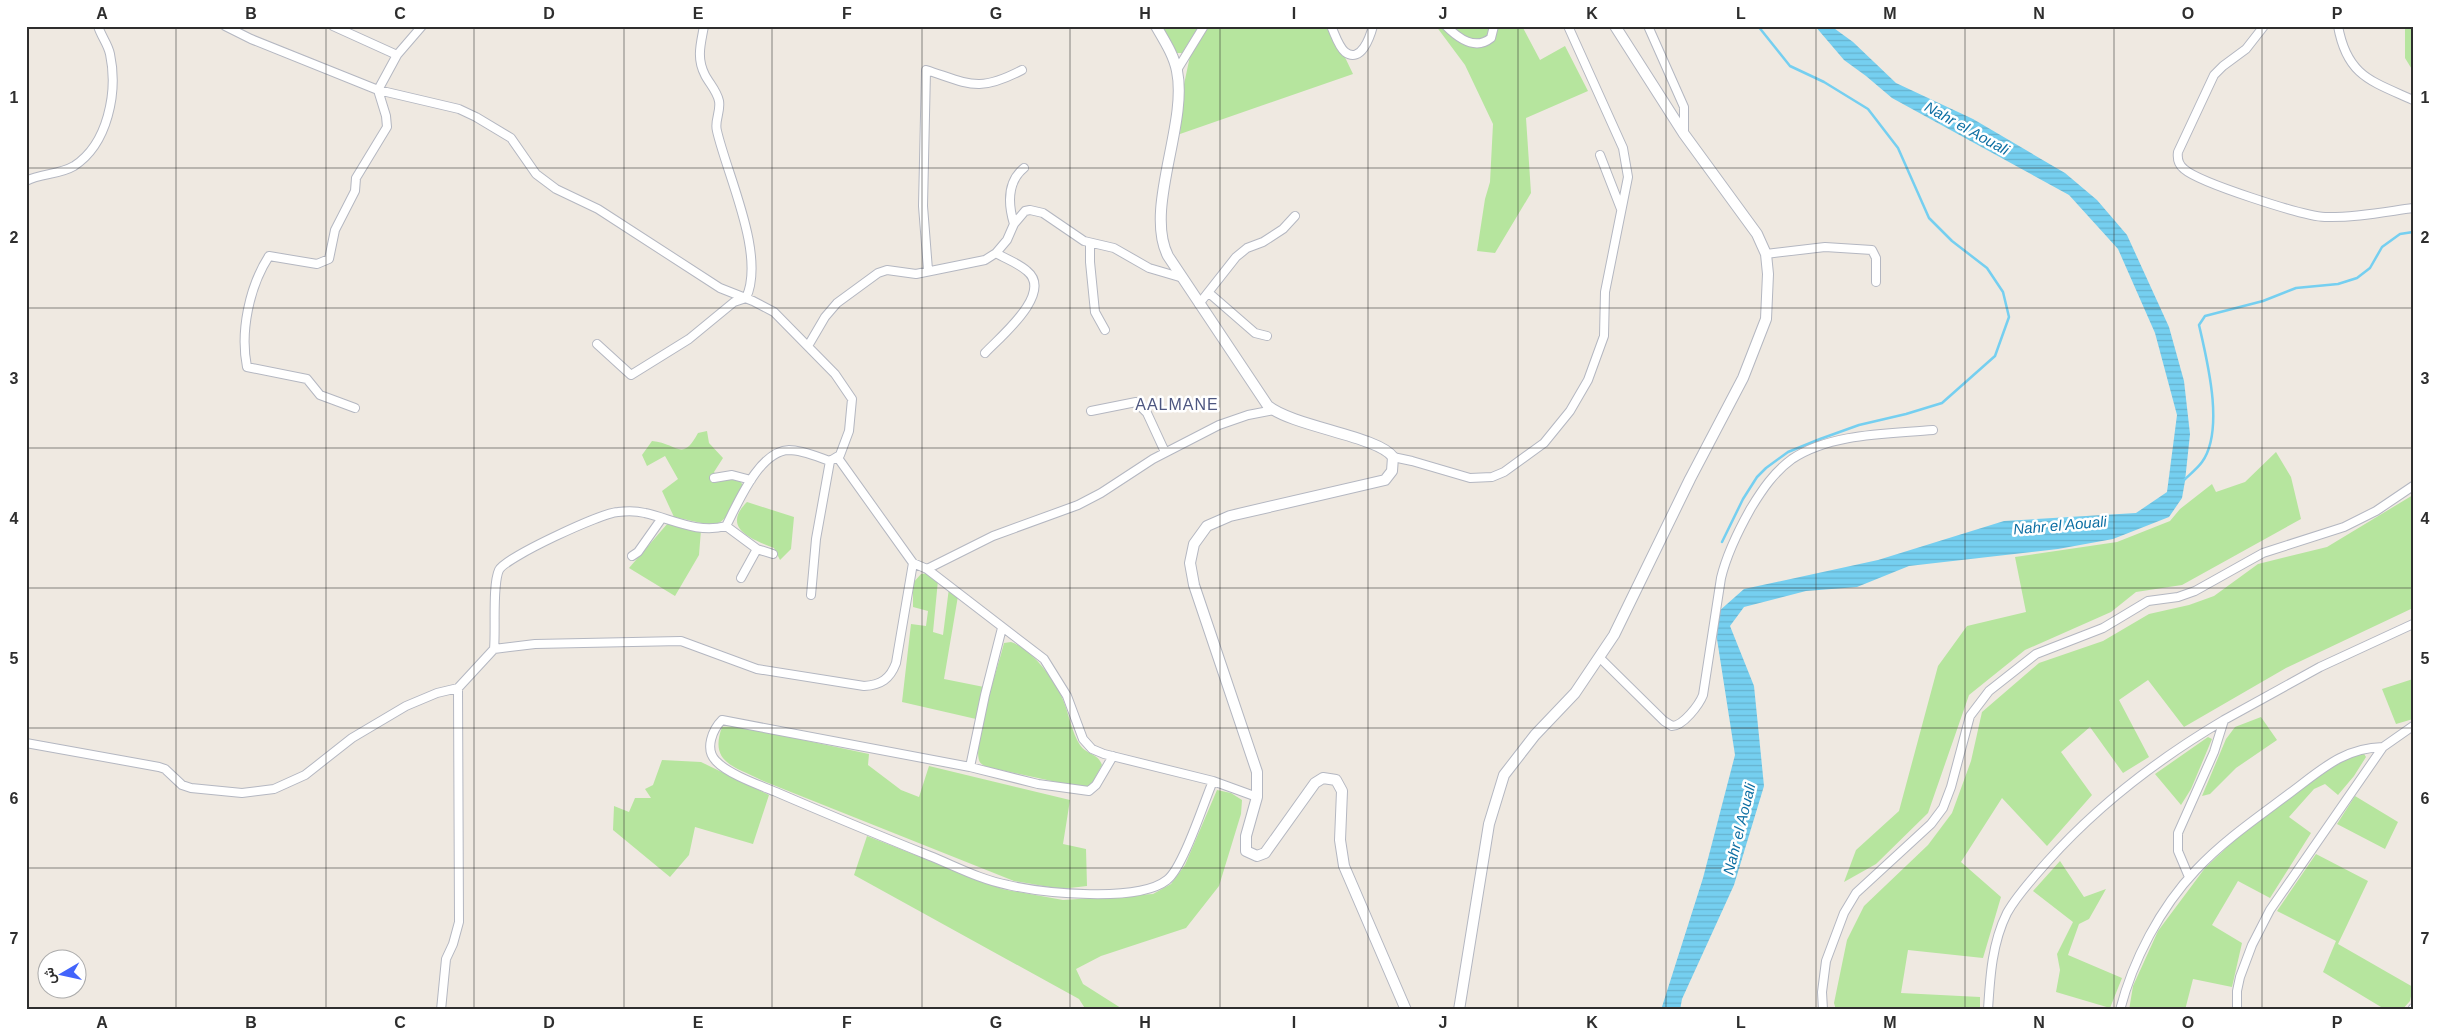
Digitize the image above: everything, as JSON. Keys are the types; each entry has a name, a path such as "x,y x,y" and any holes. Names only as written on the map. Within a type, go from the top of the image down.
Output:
{"street":[{"path":"26,181 41,174 62,171 78,162 90,151 104,128 109,107 112,72 110,52 98,26"},
{"path":"225,26 251,39 378,90 459,109 492,125 511,138 529,166 545,182 598,209 720,288 774,312 842,384 853,402 850,432 834,459 816,539 812,595"},
{"path":"334,26 397,55"},
{"path":"355,408 320,395 307,379 247,367 243,346 252,296 269,256 317,264 329,260 335,230 355,191 356,178 387,127 386,116 378,90 397,55 422,26"},
{"path":"704,26 699,52 700,63 718,99 719,109 716,128 738,196 748,241 750,282 746,298"},
{"path":"1156,26 1172,56 1177,70 1177,106 1160,227 1165,249 1198,304 1256,391 1274,410 1380,448 1393,458 1412,460 1462,477 1484,478 1504,472 1544,443 1570,411 1588,380 1601,347 1605,291 1628,176 1626,156 1568,26"},
{"path":"1177,70 1204,26"},
{"path":"1331,26 1345,52 1358,54 1363,50 1373,26"},
{"path":"1446,26 1463,40 1481,44 1491,38 1494,26"},
{"path":"1459,1010 1489,824 1504,775 1535,735 1575,693 1600,658 1633,600 1690,479 1743,378 1766,319 1769,297 1766,254 1757,234 1684,134 1615,26"},
{"path":"1648,26 1684,107 1684,134"},
{"path":"2264,26 2246,49 2222,66 2214,75 2178,152 2181,166 2190,174 2212,184 2312,216 2340,217 2413,208"},
{"path":"2338,26 2345,54 2359,74 2413,100"},
{"path":"928,270 923,206 926,70 952,79 983,86 1022,70"},
{"path":"1600,155 1622,210"},
{"path":"1014,224 1010,212 1012,184 1024,168"},
{"path":"808,346 825,317 837,303 872,277 887,270 916,274 928,270 975,264 996,253 1007,240 1014,224 1025,212 1036,210 1090,244 1114,248 1149,268 1183,278"},
{"path":"1198,304 1209,293 1236,257 1248,248 1263,242 1283,229 1295,216"},
{"path":"1090,244 1095,312 1105,330"},
{"path":"1766,254 1810,248 1866,248 1875,253 1876,282"},
{"path":"985,352 1030,304 1034,286 1027,270 996,253"},
{"path":"1209,293 1254,333 1267,336"},
{"path":"597,344 631,375 689,339 730,304 746,298"},
{"path":"1091,411 1136,402 1147,413 1165,452"},
{"path":"927,569 993,536 1078,505 1165,452 1230,421 1274,410"},
{"path":"1600,658 1664,721 1672,726 1677,725 1694,708 1703,695 1723,568 1741,526 1770,479 1791,460 1824,445 1860,437 1933,430"},
{"path":"494,649 497,576 505,563 564,532 617,512 644,513 688,526 714,529 726,526 751,480 772,456 792,450 834,459 913,563 927,569 1037,653 1050,666 1067,696 1080,734 1087,745 1098,752 1213,781 1257,797"},
{"path":"1393,458 1392,471 1385,480 1230,516 1208,526 1194,544 1190,557 1192,577 1255,765 1257,797 1245,841 1246,851 1257,856 1268,850 1319,780 1333,778 1339,783 1342,796 1340,840 1344,866 1406,1010"},
{"path":"714,478 732,475 751,480"},
{"path":"1823,1010 1822,992 1826,961 1844,913 1856,893 1931,824 1943,808 1951,787 1970,716 1989,691 2036,654 2103,628 2148,601 2178,597 2195,592 2263,553 2349,525 2376,511 2413,486"},
{"path":"632,556 638,552 662,518"},
{"path":"726,526 757,548 773,554"},
{"path":"741,578 757,548"},
{"path":"26,743 159,767 165,769 182,785 191,788 242,793 259,792 274,789 305,774 356,735 406,706 437,693 458,688 494,649 535,644 681,641 756,669 874,686 889,677 896,663 913,563"},
{"path":"1988,1010 1991,969 1997,940 2008,912 2028,884 2056,851 2115,795 2181,746 2224,720 2320,667 2413,624"},
{"path":"970,767 985,695 1002,628"},
{"path":"441,1010 446,959 454,944 459,922 458,688"},
{"path":"1113,756 1096,785 1089,791 1038,784 970,767 722,720 716,726 710,746 715,760 729,769 837,818 998,883 1062,895 1146,890 1166,881 1179,864 1213,781"},
{"path":"2189,877 2178,851 2178,833 2214,752 2224,720"},
{"path":"2238,1010 2237,991 2240,977 2252,945 2270,910 2383,748 2413,726"},
{"path":"2120,1010 2128,984 2145,945 2159,920 2189,877 2237,834 2318,772 2350,752 2364,748 2383,748"}],"green space":[{"path":"1162,26 1199,26 1182,53 1177,53"},
{"path":"1209,26 1330,26 1353,74 1180,134 1183,89 1190,56"},
{"path":"1436,26 1522,26 1540,60 1565,46 1588,91 1526,118 1531,193 1495,253 1477,251 1485,199 1490,182 1493,124 1465,65"},
{"path":"2405,26 2413,26 2413,71 2405,58"},
{"path":"707,431 709,443 723,458 714,472 719,479 728,477 740,480 743,486 724,519 719,523 712,524 674,517 662,491 678,479 665,456 647,466 642,455 652,441 683,449 688,447 698,433"},
{"path":"2276,452 2291,477 2301,519 2182,585 2136,592 2111,612 2025,650 1969,695 1928,813 1876,864 1844,882 1856,850 1899,811 1938,666 1967,626 2026,612 2015,557 2117,542 2170,521 2180,509 2212,484 2216,492 2245,482"},
{"path":"2413,495 2413,608 2286,668 2184,727 2148,680 2119,700 2149,757 2123,773 2090,727 2061,752 2092,795 2047,846 2002,798 1961,862 2001,897 1983,958 1908,950 1901,993 1980,997 1980,1010 1836,1010 1834,1003 1847,940 1864,906 1928,845 1952,813 1971,761 1982,712 2039,663 2103,641 2149,614 2189,605 2214,596 2258,564 2327,547"},
{"path":"747,502 794,517 791,549 780,560 774,548 756,541 738,526 737,519 740,511"},
{"path":"668,523 701,530 699,555 675,596 629,568"},
{"path":"930,573 938,580 933,632 943,635 949,588 958,596 944,679 984,687 976,719 902,702 911,624 926,626 928,611 913,607 913,583 921,574"},
{"path":"1011,642 1027,651 1049,676 1064,702 1080,745 1100,761 1102,765 1090,787 1084,788 987,767 979,761 978,750 987,703 1004,643"},
{"path":"2413,679 2413,719 2396,724 2382,689"},
{"path":"2261,717 2277,740 2236,768 2210,794 2202,796 2226,739 2235,727"},
{"path":"738,726 869,754 868,765 901,790 919,797 929,766 1070,800 1063,844 1086,849 1087,886 1061,889 1014,881 761,780 733,767 722,756 719,748 719,739 722,727"},
{"path":"2208,737 2212,739 2191,789 2181,805 2155,774"},
{"path":"2363,752 2366,757 2354,776 2338,795 2325,784 2314,789 2289,817 2311,833 2270,898 2238,881 2212,925 2242,943 2232,987 2193,979 2185,1010 2129,1010 2133,986 2158,931 2205,868 2237,838 2307,784 2346,757"},
{"path":"662,760 701,762 769,795 753,844 695,827 689,855 670,877 613,830 614,806 629,812 635,798 651,798 645,789 653,785"},
{"path":"1217,790 1231,793 1242,800 1241,814 1219,886 1186,928 1101,956 1076,969 1083,984 1124,1010 1086,1010 1079,999 854,875 867,836 1002,889 1063,900 1153,894 1171,884 1185,865"},
{"path":"2355,796 2398,822 2385,849 2337,824"},
{"path":"2316,854 2368,881 2338,944 2413,987 2410,1001 2402,1010 2386,1010 2323,972 2336,941 2277,911"},
{"path":"2060,861 2084,897 2106,889 2089,919 2079,924 2068,955 2122,978 2110,1008 2056,992 2060,970 2057,954 2073,922 2033,891"}],"water":[{"name":"Nahr el Aouali","path":"1815,26 1831,26 1853,42 1896,83 1973,119 2065,173 2097,200 2127,235 2169,327 2184,381 2190,434 2185,481 2182,498 2169,517 2113,539 2058,549 1909,566 1857,587 1806,591 1744,607 1730,626 1754,686 1764,786 1734,885 1682,999 1680,1010 1661,1010 1703,878 1735,755 1717,639 1718,612 1744,589 1878,560 2004,521 2136,513 2167,492 2177,415 2155,333 2118,249 2069,195 1892,98 1844,60"}],"waterway":[{"path":"1722,542 1743,499 1757,477 1766,468 1788,452 1820,439 1859,425 1942,403 1995,356 2009,317 2003,292 1987,268 1952,241 1929,218 1898,148 1868,109 1824,82 1790,66 1758,26"},
{"path":"2183,481 2202,462 2209,448 2212,432 2213,414 2210,375 2199,325 2205,316 2263,301 2296,288 2338,284 2357,278 2370,268 2382,247 2400,234 2413,232"}],"district":[{"name":"AALMANE","path":"1177,404"}]}
